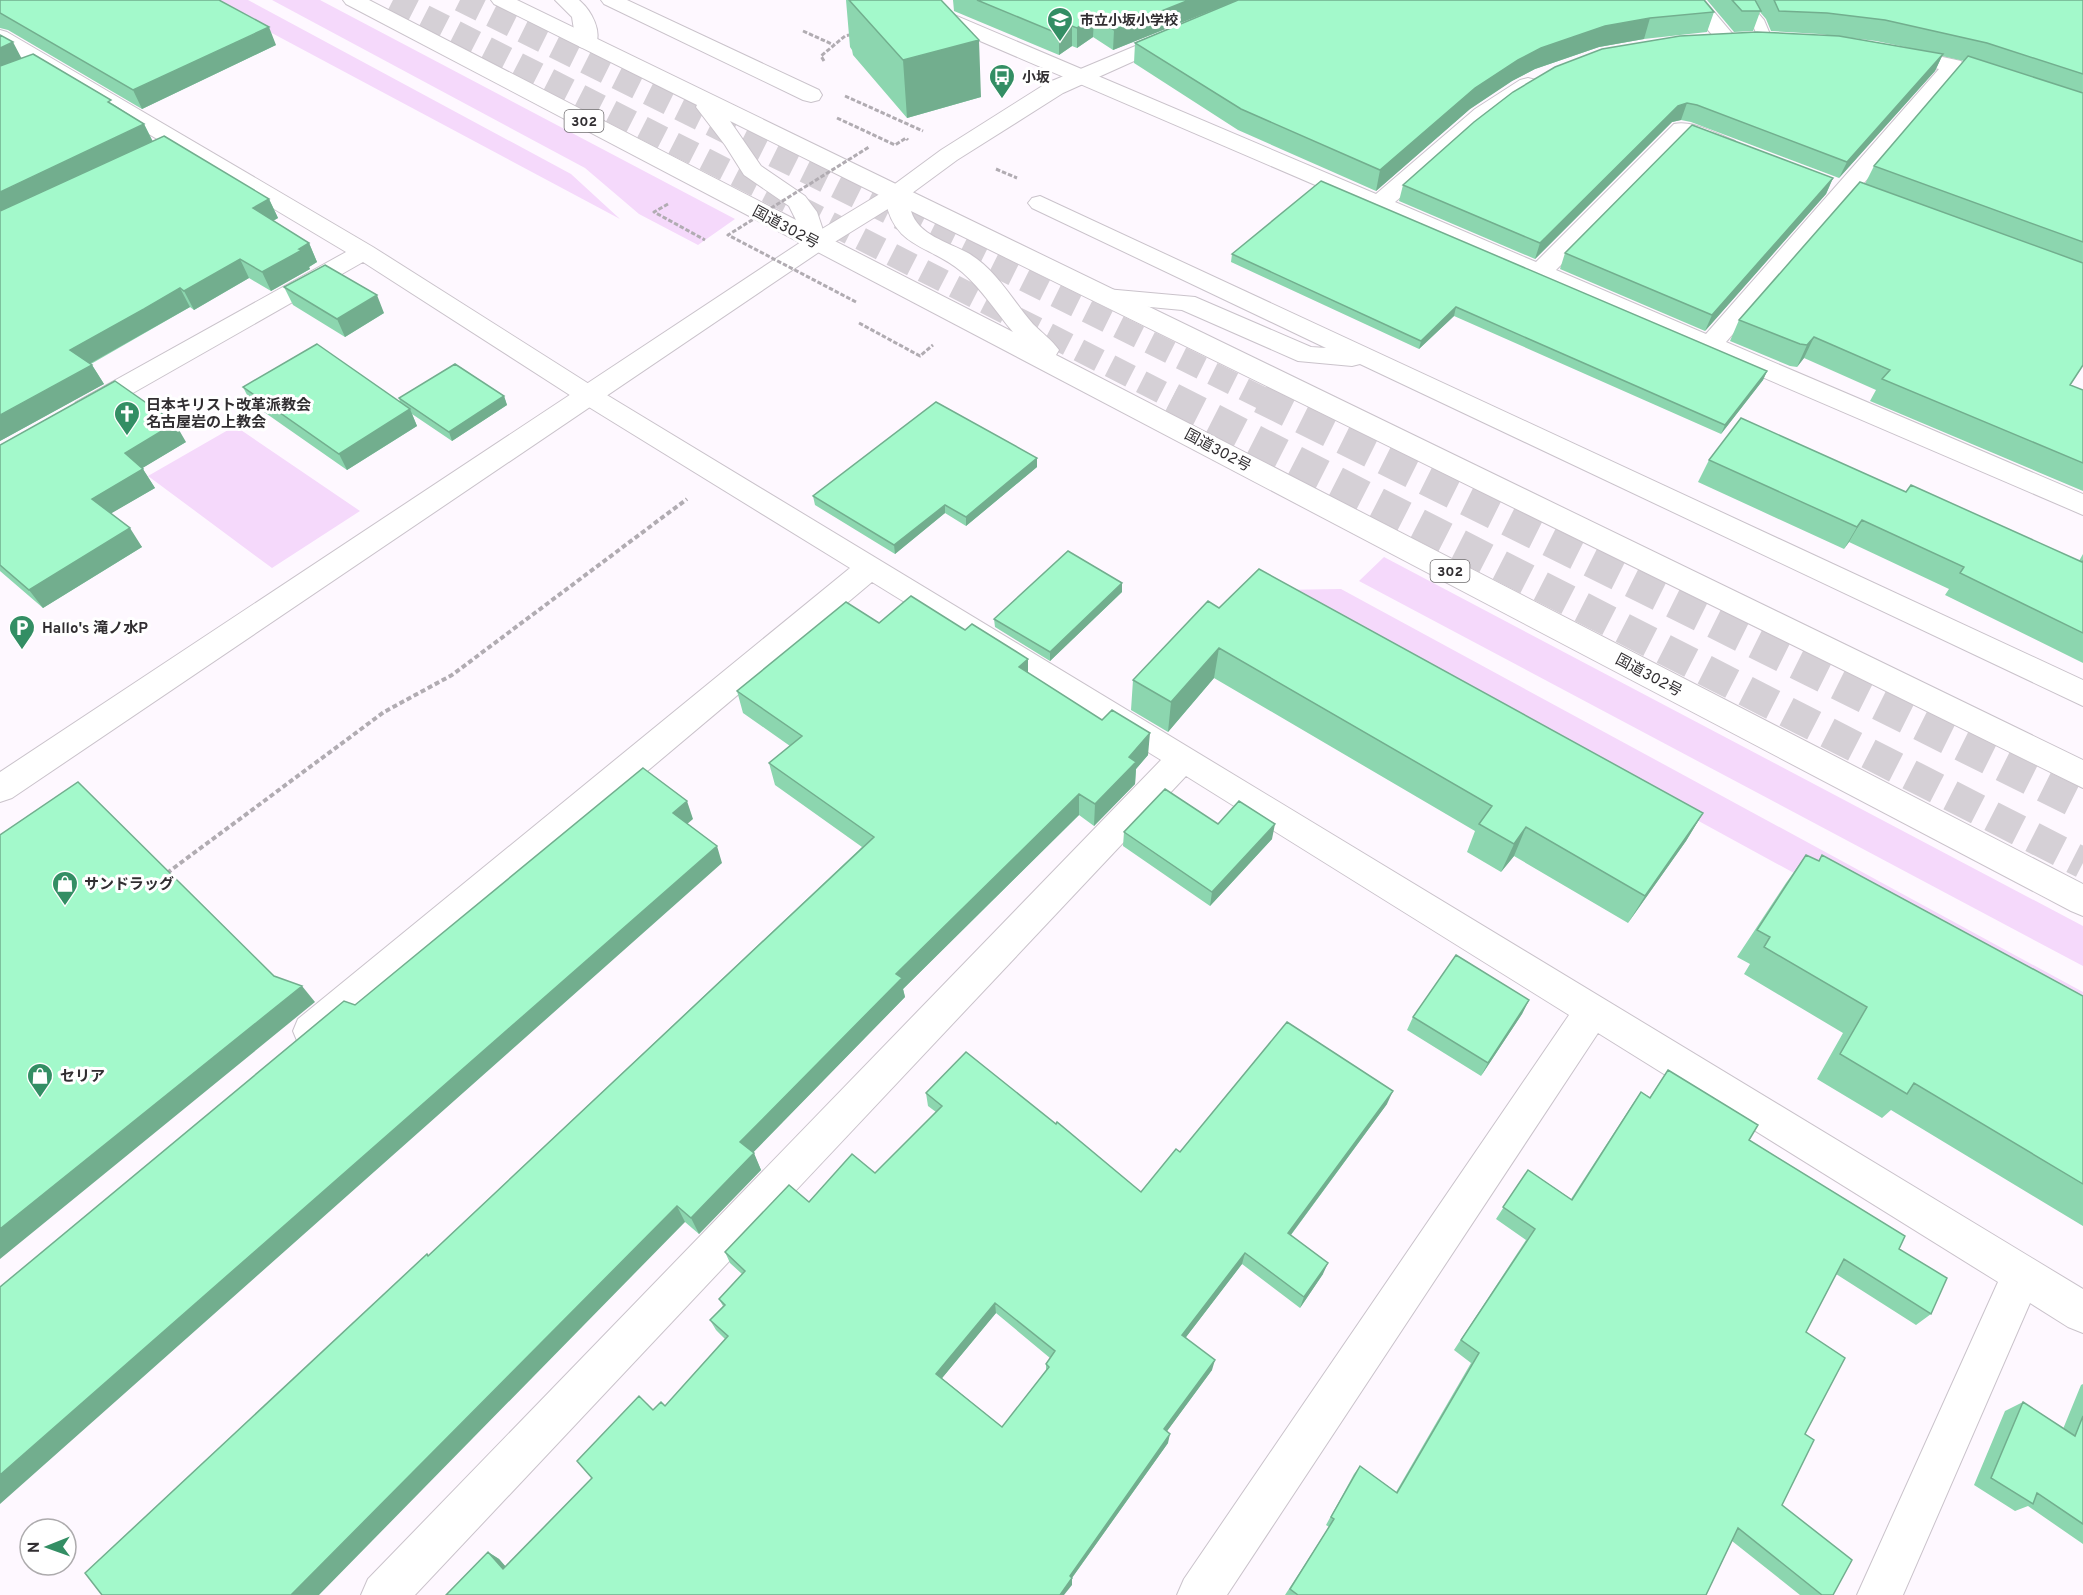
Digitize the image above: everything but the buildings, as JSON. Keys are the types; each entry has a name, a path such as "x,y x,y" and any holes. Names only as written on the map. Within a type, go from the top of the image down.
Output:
{"main road":[{"name":"国道302号","path":"353,0 2083,901"},
{"path":"501,0 701,100 2083,775"},
{"path":"566,0 580,10 586,22 587,42"},
{"path":"611,0 811,95"},
{"path":"1693,0 1725,38"},
{"path":"911,4 2083,505"},
{"path":"0,789 816,243 896,194 949,155 1055,88 1196,27"},
{"path":"0,36 32,67 168,146 364,252 588,396 872,567 2083,1311"},
{"path":"1700,40 1725,38 1776,40"},
{"path":"1874,49 1975,73"},
{"path":"1709,346 1953,66"},
{"path":"1378,204 1483,114 1543,76"},
{"path":"701,100 735,142 752,170 797,201 805,212 816,243"},
{"path":"1540,272 1682,129 1747,154"},
{"path":"896,194 903,222 924,240 968,264 1006,306 1029,337 1089,383"},
{"path":"1040,203 2083,694"},
{"path":"62,421 364,252"},
{"path":"1106,297 1186,303 1307,355 1369,359"},
{"path":"284,1053 872,567"},
{"path":"384,1595 1183,758"},
{"path":"1200,1595 1593,1010"},
{"path":"1880,1595 2022,1274"}],"lane":[{"path":"1740,0 1776,40"}],"path":[{"path":"818,66 826,64 821,56 845,36 891,26 911,4"},
{"path":"803,32 834,45"},
{"path":"892,143 895,145 906,138"},
{"path":"728,235 868,147"},
{"path":"668,204 654,212 705,240"},
{"path":"718,230 866,308"},
{"path":"859,323 920,356 935,346 925,341"},
{"path":"167,873 384,712 452,675 720,475"}],"shaded area":[{"path":"210,0 248,0 571,174 620,219"},
{"path":"272,0 320,0 735,219 698,245 639,214 585,168"},
{"path":"235,426 360,511 272,568 148,476"},
{"path":"1384,557 2083,926 2083,966 1359,581"},
{"path":"1341,589 2083,992 2083,1031 1276,590"}],"tunnel":[{"path":"393,0 1175,399"},
{"path":"460,0 1264,399"},
{"path":"1172,398 2083,863"},
{"path":"1261,398 2083,806"}],"place":[{"name":"市立小坂小学校","path":"1060,43"},
{"name":"小坂","path":"1002,100"},
{"name":"日本キリスト改革派教会 名古屋岩の上教会","path":"127,437"},
{"name":"Hallo's 滝ノ水P","path":"22,651"},
{"name":"サンドラッグ","path":"65,907"},
{"name":"セリア","path":"40,1099"}]}
